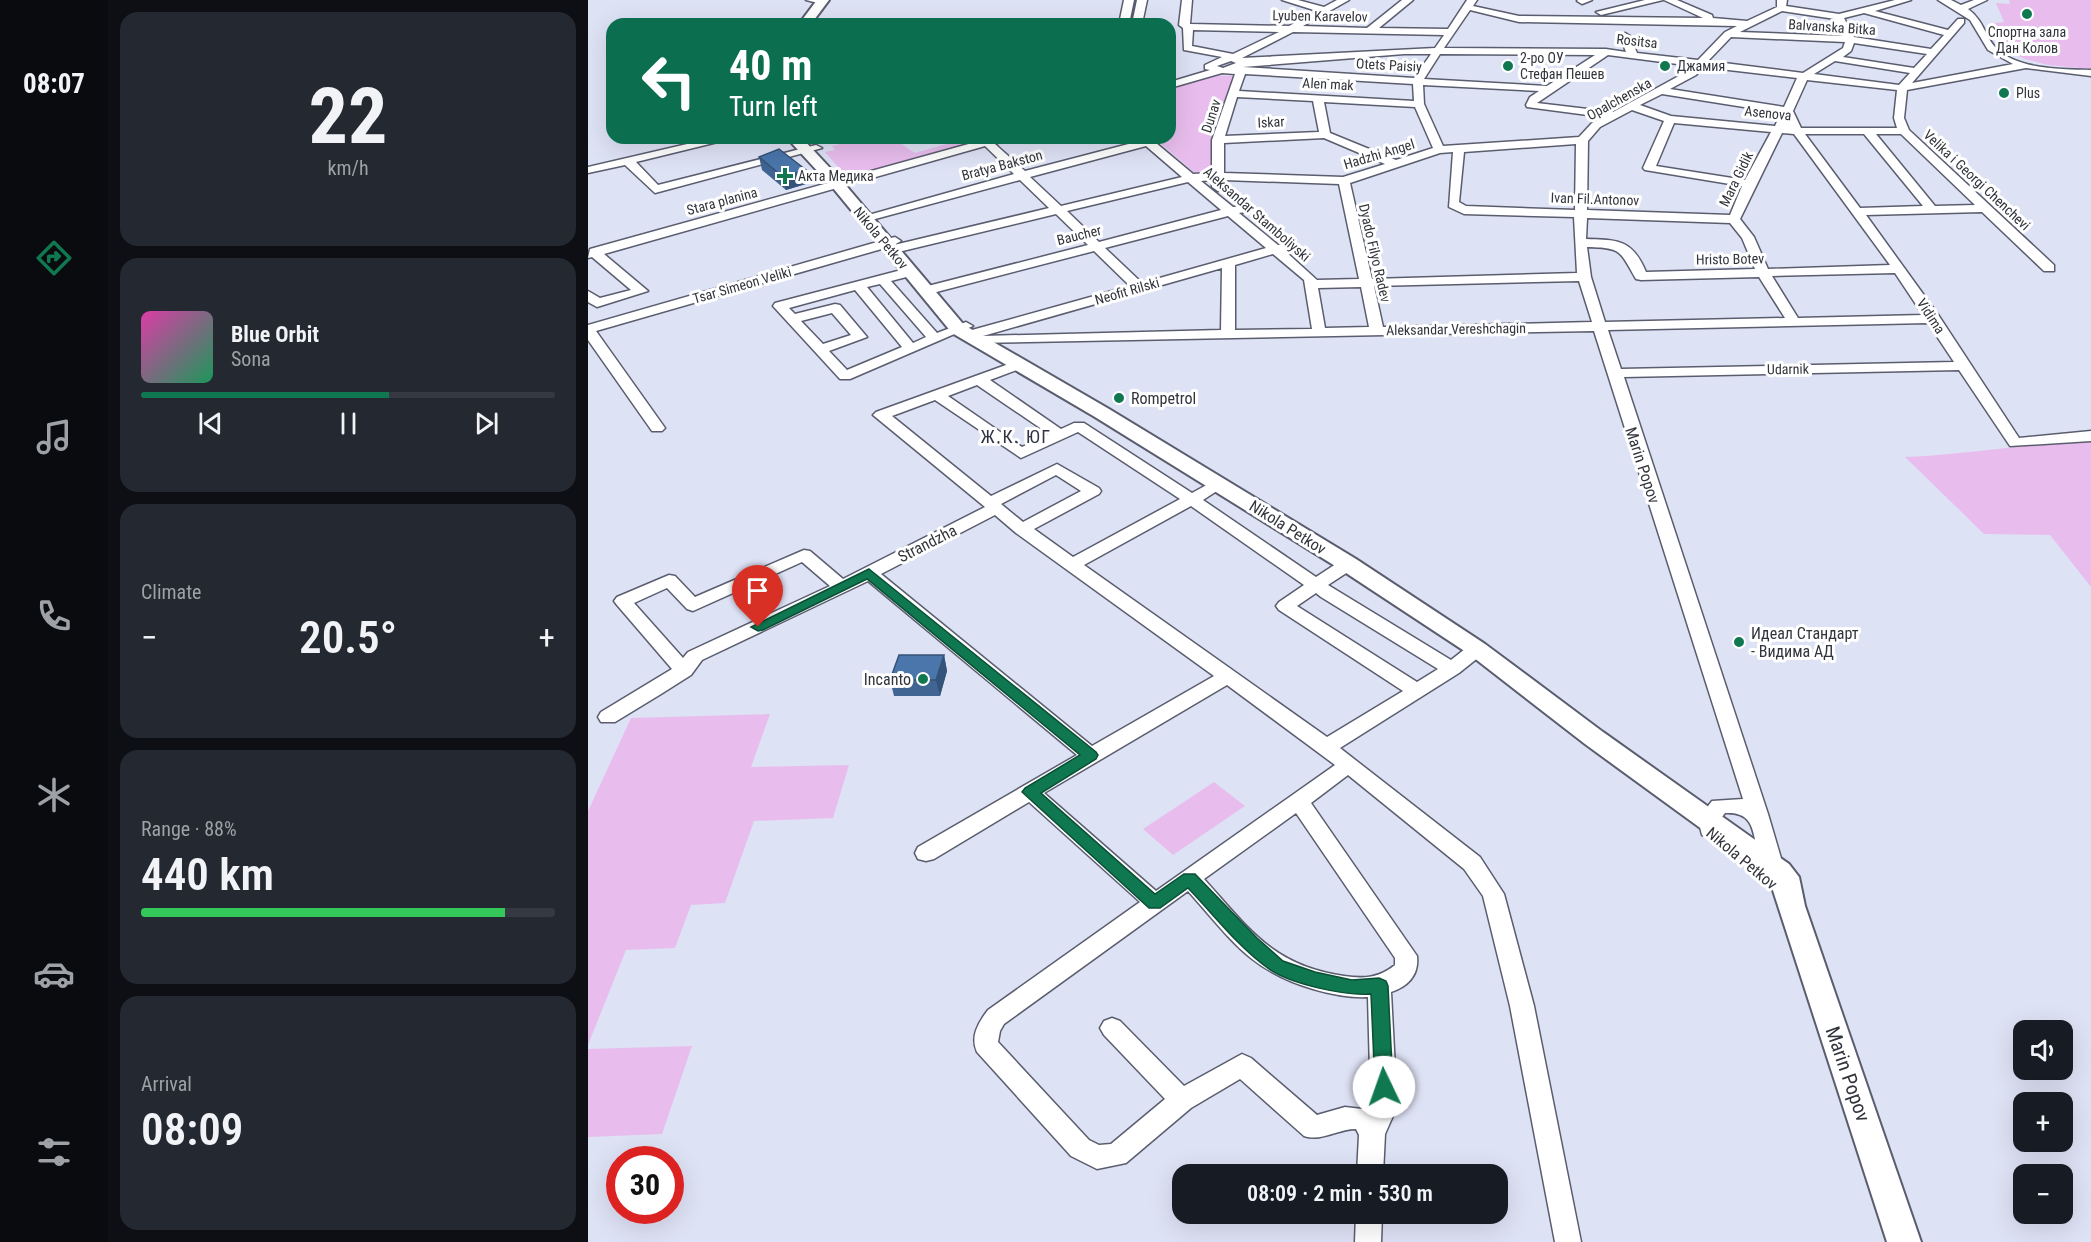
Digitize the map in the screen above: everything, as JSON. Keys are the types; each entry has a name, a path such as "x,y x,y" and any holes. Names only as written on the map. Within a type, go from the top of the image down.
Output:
{"main road":[{"path":"799,18 811,0"},
{"path":"809,18 820,0"},
{"name":"Nikola Petkov","path":"809,146 968,333 1017,365 1348,564 1477,649 1594,738 1648,787 1733,827 1785,877 1791,906"},
{"name":"Nikola Petkov","path":"893,246 909,272 929,289"},
{"name":"Nikola Petkov","path":"1733,827 1791,906"},
{"name":"Marin Popov","path":"1791,906 1904,1242"}],"street":[{"path":"811,0 820,0"},
{"path":"1125,18 1129,0"},
{"path":"1138,18 1142,0"},
{"path":"1187,0 1184,25 1188,27 1186,45 1189,50 1230,63"},
{"path":"1287,0 1325,10"},
{"path":"1176,84 1230,63 1344,0"},
{"path":"1370,30 1408,0"},
{"path":"1573,19 1658,0"},
{"path":"1669,0 1719,21"},
{"path":"1781,4 1839,17 1906,0"},
{"path":"1943,0 1979,24 1994,51 2023,65 2090,75"},
{"path":"1902,88 1964,15 1982,0"},
{"path":"1439,150 1419,105 1418,80 1437,51 1458,27 1469,4 1519,19"},
{"name":"Opalchenska","path":"1582,140 1596,125 1662,91 1704,63 1728,34 1768,17 1781,4"},
{"path":"1866,11 1949,33"},
{"path":"1964,15 1984,48 1992,71 2090,75"},
{"path":"1803,77 1848,49 1850,39 1839,17"},
{"path":"1488,22 1519,19 1573,19 1719,21 1747,24"},
{"name":"Lyuben Karavelov","path":"1188,27 1370,30 1458,27"},
{"name":"Balvanska Bitka","path":"1728,34 1850,39 1932,52"},
{"path":"1625,36 1632,53"},
{"path":"1984,48 2023,65 2066,75"},
{"name":"Rositsa","path":"1230,63 1393,51 1606,52 1632,53 1803,77 1902,88 2023,65"},
{"path":"1606,52 1534,99 1532,105 1613,115"},
{"path":"1833,58 1916,71"},
{"name":"Otets Paisiy","path":"1230,63 1418,80 1550,88"},
{"name":"Dunav","path":"1217,176 1218,140 1234,94 1230,63"},
{"name":"Mara Gidik","path":"1794,321 1764,274 1748,237 1734,219 1749,184 1779,129 1803,77"},
{"name":"Velika i Georgi Chenchevi","path":"1902,88 1899,118 1904,131 2049,268"},
{"path":"1662,91 1788,111 1797,131"},
{"name":"Alen mak","path":"1234,94 1419,105"},
{"path":"1318,99 1325,135 1397,165"},
{"name":"Asenova","path":"1631,106 1670,119 1797,131 1904,131"},
{"path":"1670,119 1649,168 1749,184"},
{"name":"Vidima","path":"1797,131 1899,269 2015,443 2091,436"},
{"path":"1868,132 1932,210"},
{"name":"Iskar","path":"1218,140 1325,135"},
{"name":"Hadzhi Angel","path":"1187,178 1217,176 1344,181 1439,150 1582,140"},
{"name":"Marin Popov","path":"1582,140 1580,243 1584,277 1613,373 1748,783 1733,827"},
{"path":"588,170 702,144"},
{"name":"Stara planina","path":"588,266 596,256 980,144"},
{"path":"989,144 1140,288"},
{"name":"Bratya Bakston","path":"868,217 1132,144"},
{"name":"Aleksandar Stamboliyski","path":"1150,144 1187,178 1236,211 1326,284"},
{"path":"628,161 655,189 809,146"},
{"name":"Ivan Fil.Antonov","path":"1459,148 1453,204 1464,210 1734,219"},
{"name":"Aleksandar Stamboliyski","path":"1217,176 1218,187 1236,211"},
{"name":"Tsar Simeon Veliki","path":"657,428 588,329 893,246 1187,178"},
{"name":"Dyado Filyo Radev","path":"1344,181 1377,331"},
{"path":"1857,212 1983,208"},
{"name":"Baucher","path":"929,289 1236,211"},
{"name":"Hristo Botev","path":"1580,243 1622,246 1633,254 1641,276 1899,269"},
{"name":"Aleksandar Stamboliyski","path":"1280,248 1312,284 1319,332"},
{"name":"Neofit Rilski","path":"968,333 1003,326 1280,248"},
{"path":"588,295 597,303 640,291 596,256"},
{"path":"1228,334 1229,263"},
{"path":"909,272 780,306 845,376 935,339 968,333"},
{"path":"1312,284 1584,277"},
{"path":"883,279 935,339"},
{"path":"859,286 911,349"},
{"path":"1889,320 1906,304 1914,291"},
{"path":"792,319 835,308 860,337 820,349"},
{"name":"Aleksandar Vereshchagin","path":"968,333 1011,339 1598,325 1934,320"},
{"path":"1003,326 1001,332 1011,339"},
{"path":"1017,365 881,415 1022,529 1326,747 1347,766 1472,862 1493,894 1522,1006 1568,1242"},
{"name":"Udarnik","path":"1613,373 1962,366"},
{"path":"978,379 1060,435"},
{"path":"937,395 1021,453 1079,426 1191,499 1327,593 1452,669"},
{"name":"Strandzha","path":"608,717 633,699 684,671 695,656 842,587 1057,469 1092,491 1022,529"},
{"path":"1073,564 1218,485"},
{"path":"684,671 623,600 669,580 693,605 804,555 842,587"},
{"path":"1348,564 1285,606 1417,691"},
{"path":"869,573 1090,755"},
{"path":"1326,747 1452,669 1477,649"},
{"path":"926,853 1226,677"},
{"path":"1347,766 996,1017 988,1028 986,1045 1080,1148 1097,1157 1117,1155 1182,1100 1242,1065 1313,1128 1345,1118 1363,1118 1372,1132"},
{"path":"1030,792 1155,903"},
{"path":"1190,878 1251,943 1277,966 1314,979 1352,988 1379,986 1391,982 1407,969 1406,956 1299,802"},
{"path":"1370,1164 1372,1132 1385,1107 1379,986"},
{"path":"1112,1028 1182,1100"},
{"path":"1368,1242 1369,1224"}],"shaded area":[{"path":"2009,0 2091,0 2091,69 2048,65 2025,59 2005,50 1989,24 2004,22 1996,3 2010,4"},
{"path":"1204,75 1239,76 1217,171 1195,173 1161,144 1176,144 1176,86"},
{"path":"901,144 915,153 946,144 973,144 858,176 845,175 825,152 835,150 832,146"},
{"path":"2091,439 2091,587 2050,535 1984,534 1905,457 1952,454"},
{"path":"770,714 751,767 849,765 833,818 754,821 725,903 691,905 675,948 626,950 588,1045 588,811 631,718"},
{"path":"1214,782 1245,806 1173,855 1143,829"},
{"path":"692,1046 662,1134 588,1137 588,1049"}],"building":[{"path":"779,149 806,170 783,177 759,157"},
{"path":"899,655 944,655 936,680 890,680"}],"place":[{"name":"Спортна зала Дан Колов","path":"2027,14"},
{"name":"2-ро ОУ Стефан Пешев","path":"1508,66"},
{"name":"Джамия","path":"1665,66"},
{"name":"Plus","path":"2004,93"},
{"name":"Акта Медика","path":"785,176"},
{"name":"Rompetrol","path":"1119,398"},
{"name":"Идеал Стандарт - Видима АД","path":"1739,642"},
{"name":"Incanto","path":"923,679"}],"district":[{"name":"Ж.К. ЮГ","path":"1016,437"}],"route":[{"path":"758,627 869,573 1090,755 1030,792 1155,903 1190,878 1251,943 1277,966 1314,979 1352,988 1379,986 1384,1087"}]}
